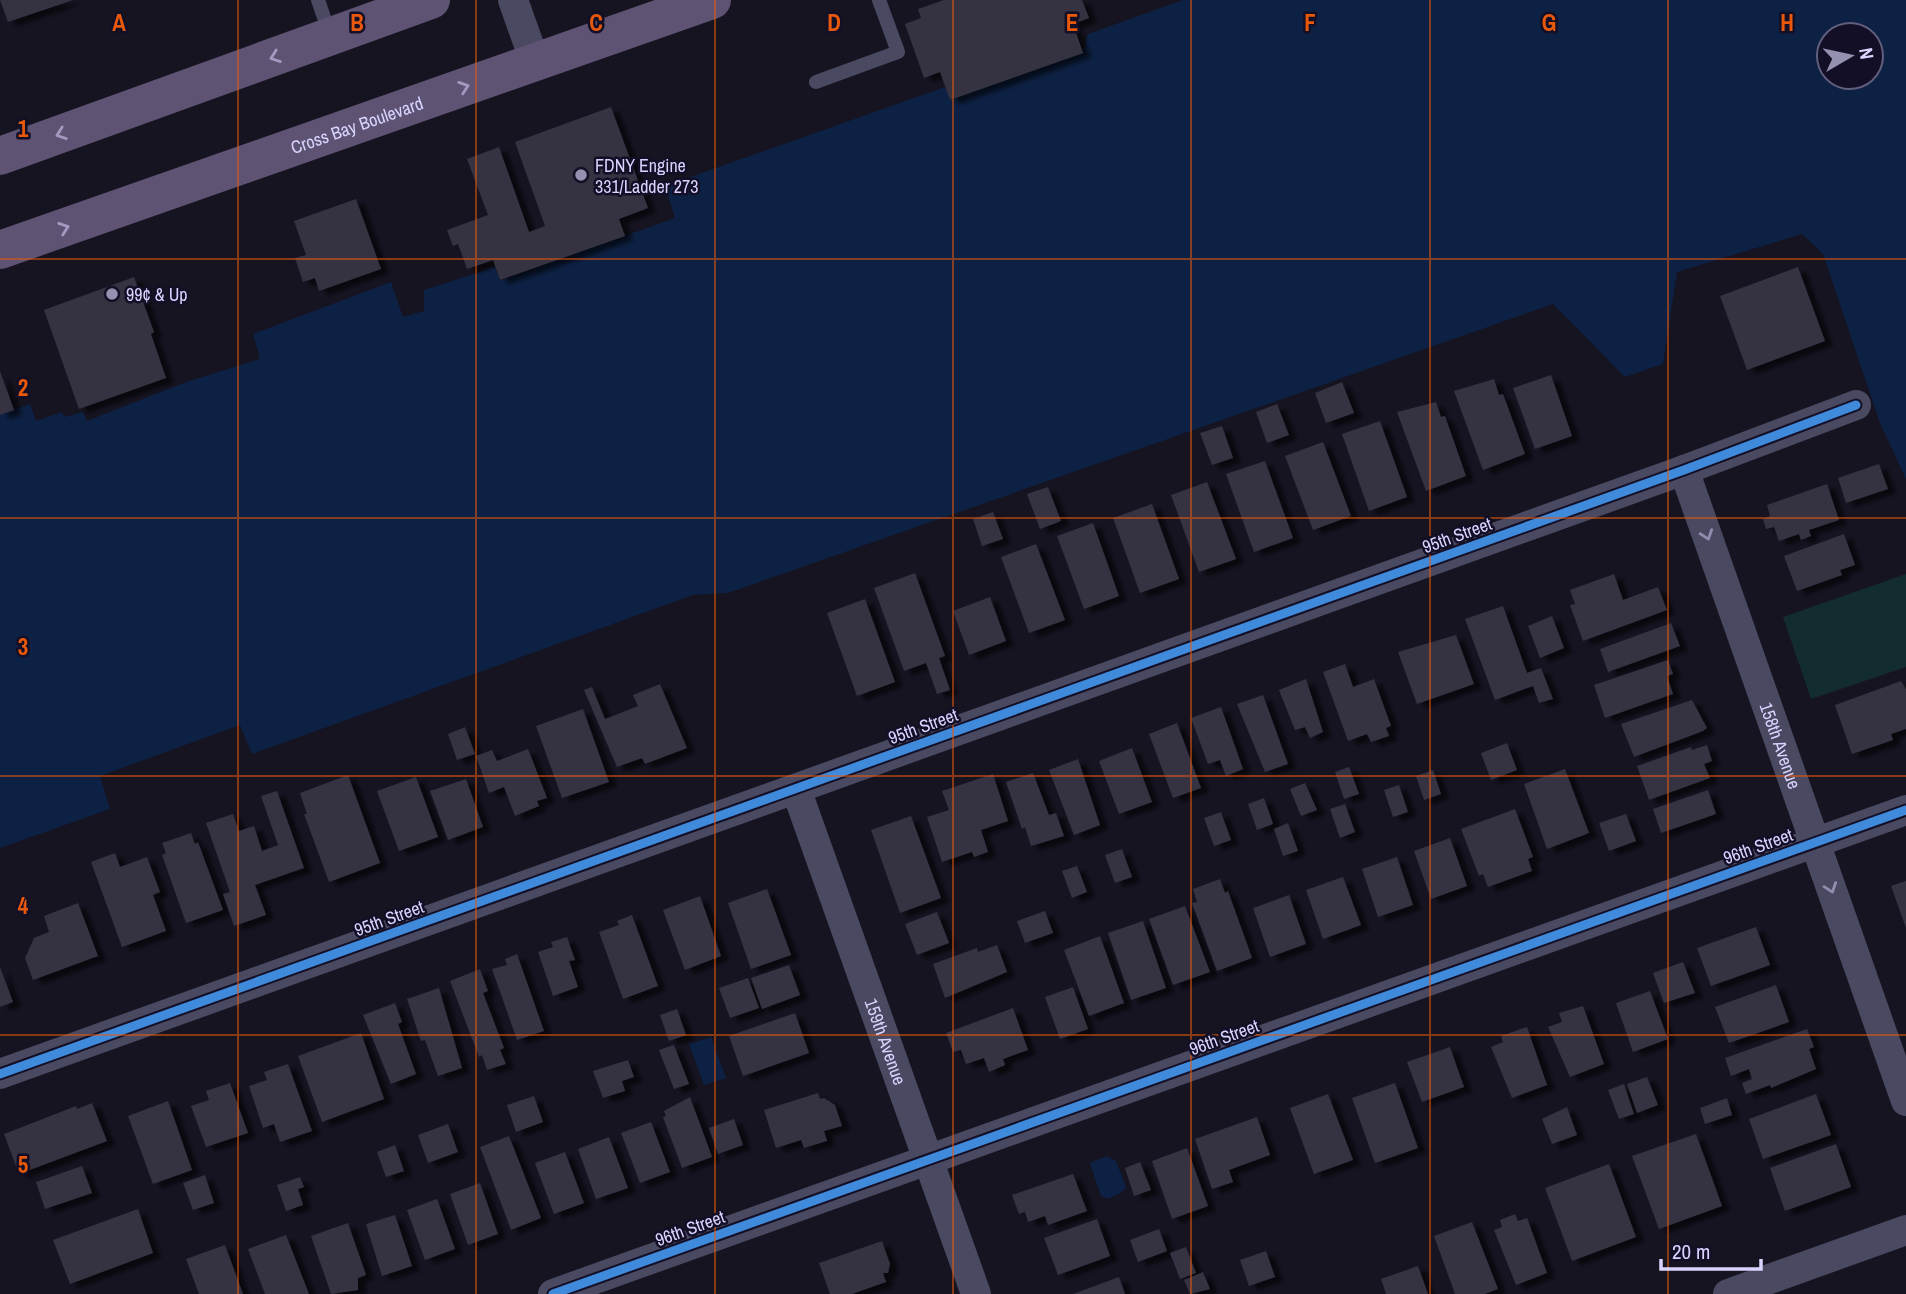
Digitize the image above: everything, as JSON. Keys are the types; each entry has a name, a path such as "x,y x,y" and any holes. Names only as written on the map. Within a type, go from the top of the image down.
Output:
{"main road":[{"path":"0,156 429,0"},
{"name":"Cross Bay Boulevard","path":"0,250 712,0"}],"street":[{"path":"513,0 535,62"},
{"name":"95th Street","path":"0,1074 1685,470 1856,405"},
{"name":"158th Avenue","path":"1685,470 1906,1101"},
{"name":"159th Avenue","path":"796,789 976,1294"},
{"name":"96th Street","path":"553,1294 1906,810"},
{"path":"1728,1294 1906,1230"}],"lane":[{"path":"318,0 330,37"},
{"path":"816,82 898,52 879,0"}],"green space":[{"path":"1906,574 1906,667 1811,699 1783,617"}],"water":[{"path":"1183,0 1906,0 1906,479 1880,423 1823,254 1802,234 1677,272 1663,364 1625,377 1553,304 728,593 693,595 252,754 240,725 100,776 110,809 0,848 0,415 30,404 36,421 62,412 64,417 83,412 87,421 186,382 260,359 253,334 391,282 403,317 424,311 424,290 495,267 500,281 675,218 665,186 945,87 950,100 1083,53 1088,34"},
{"path":"711,1037 726,1078 704,1085 689,1044"},
{"path":"1107,1156 1116,1161 1126,1187 1121,1193 1107,1199 1101,1196 1090,1163"}],"building":[{"path":"0,0 73,0 8,22"},
{"path":"944,0 1082,0 1089,18 1073,24 1083,53 950,100 940,72 924,78 905,24 921,18 918,9"},
{"name":"FDNY Engine 331/Ladder 273","path":"611,107 648,208 619,219 625,236 500,280 493,260 467,269 458,244 453,246 447,230 488,215 467,159 499,147 529,232 545,226 515,142"},
{"path":"356,199 381,269 319,291 315,278 303,282 295,258 306,255 294,221"},
{"path":"1798,267 1825,341 1747,370 1720,296"},
{"path":"134,277 154,332 151,334 166,378 79,409 44,310"},
{"path":"0,371 14,410 0,415"},
{"path":"1551,375 1572,436 1535,449 1513,388"},
{"path":"1494,379 1499,395 1503,394 1525,454 1483,470 1454,391"},
{"path":"1342,382 1354,413 1326,423 1315,393"},
{"path":"1436,402 1441,417 1445,416 1466,476 1426,491 1397,412"},
{"path":"1277,404 1289,435 1267,443 1256,412"},
{"path":"1380,421 1407,497 1369,511 1342,434"},
{"path":"1222,426 1233,458 1212,465 1200,433"},
{"path":"1323,442 1351,516 1313,530 1285,456"},
{"path":"1265,461 1293,538 1254,552 1226,474"},
{"path":"1879,464 1888,489 1846,503 1838,478"},
{"path":"1207,482 1236,559 1199,572 1171,495"},
{"path":"1827,484 1839,520 1809,530 1811,536 1801,540 1799,534 1779,541 1774,527 1766,529 1763,519 1770,516 1767,505"},
{"path":"1048,487 1061,521 1040,529 1027,494"},
{"path":"1152,504 1179,579 1140,593 1113,518"},
{"path":"993,512 1003,539 982,546 973,519"},
{"path":"1093,523 1119,596 1084,609 1057,536"},
{"path":"1844,534 1855,565 1840,570 1842,575 1797,591 1784,556"},
{"path":"1036,544 1065,620 1029,633 1001,557"},
{"path":"915,573 945,656 939,658 950,690 937,694 926,663 904,671 874,588"},
{"path":"1614,574 1623,600 1658,587 1667,610 1583,641 1570,605 1575,604 1570,590"},
{"path":"990,597 1006,641 969,655 953,611"},
{"path":"865,599 895,682 857,696 827,613"},
{"path":"1503,606 1527,673 1541,668 1553,699 1539,703 1533,686 1495,700 1465,619"},
{"path":"1552,616 1564,648 1540,658 1528,626"},
{"path":"1671,623 1680,646 1608,672 1600,649"},
{"path":"1456,635 1474,684 1417,704 1398,652"},
{"path":"1668,660 1673,674 1667,676 1673,694 1605,718 1594,685"},
{"path":"1345,664 1353,687 1374,679 1391,726 1386,728 1389,736 1371,742 1367,734 1348,741 1323,672"},
{"path":"1306,679 1323,732 1310,738 1305,727 1295,730 1279,690"},
{"path":"1901,681 1906,689 1906,729 1891,734 1893,740 1852,754 1835,705"},
{"path":"660,684 687,748 645,764 642,758 617,767 584,690 592,687 605,719 638,706 633,695"},
{"path":"1263,695 1288,764 1265,772 1237,704"},
{"path":"1692,700 1707,728 1634,757 1621,724"},
{"path":"1221,707 1243,769 1226,776 1220,760 1208,764 1191,718"},
{"path":"583,709 609,782 562,798 536,726"},
{"path":"1177,723 1201,788 1173,798 1149,734"},
{"path":"465,727 475,754 457,760 448,734"},
{"path":"1507,743 1517,770 1491,780 1481,753"},
{"path":"1707,745 1712,761 1704,764 1710,778 1649,800 1637,766 1691,747 1692,750"},
{"path":"1132,748 1152,802 1119,814 1099,761"},
{"path":"528,749 547,798 537,801 539,806 515,816 504,787 489,793 476,756 492,750 497,761"},
{"path":"1078,759 1100,825 1074,835 1049,770"},
{"path":"1349,767 1359,794 1344,799 1335,772"},
{"path":"1565,769 1589,833 1547,849 1524,784"},
{"path":"1433,770 1441,794 1424,800 1416,776"},
{"path":"1033,773 1049,815 1056,813 1064,836 1031,846 1025,827 1022,829 1006,782"},
{"path":"993,774 1008,821 981,830 988,852 974,857 972,852 942,862 927,817 949,810 942,791"},
{"path":"348,775 380,863 329,882 304,814 307,814 300,793"},
{"path":"416,777 438,837 399,851 377,791"},
{"path":"466,779 483,827 448,840 430,791"},
{"path":"1305,783 1317,810 1301,816 1290,789"},
{"path":"1399,785 1408,812 1393,817 1384,790"},
{"path":"1708,790 1716,814 1661,833 1653,809"},
{"path":"277,791 304,868 255,885 266,915 234,926 223,894 230,892 206,823 233,814 239,831 254,826 262,851 278,845 261,796"},
{"path":"1264,798 1273,824 1257,830 1248,804"},
{"path":"1345,804 1355,832 1340,838 1330,809"},
{"path":"1515,809 1533,857 1528,859 1532,871 1488,887 1483,874 1479,876 1461,829"},
{"path":"1221,812 1231,840 1214,846 1204,818"},
{"path":"1626,814 1636,841 1609,851 1599,823"},
{"path":"911,816 941,898 900,913 871,830"},
{"path":"1288,823 1298,851 1283,856 1274,829"},
{"path":"191,833 195,844 198,842 223,910 186,923 162,855 166,853 162,843"},
{"path":"1450,838 1467,886 1431,899 1414,851"},
{"path":"1122,849 1132,877 1115,883 1105,855"},
{"path":"115,853 120,867 147,857 160,892 153,895 166,931 122,947 91,862"},
{"path":"1397,857 1413,905 1378,917 1362,869"},
{"path":"1077,866 1087,892 1072,898 1062,871"},
{"path":"1343,877 1361,925 1323,939 1306,890"},
{"path":"1220,879 1225,893 1228,891 1252,958 1217,971 1192,903 1197,902 1193,889"},
{"path":"1906,881 1906,928 1891,886"},
{"path":"767,889 791,955 751,969 728,903"},
{"path":"1289,895 1306,944 1270,957 1253,908"},
{"path":"700,896 721,956 685,970 663,910"},
{"path":"78,903 98,956 33,980 25,958 34,938 49,932 44,916"},
{"path":"1185,906 1210,972 1173,985 1149,919"},
{"path":"1045,911 1053,933 1025,943 1017,921"},
{"path":"937,912 949,943 917,955 905,924"},
{"path":"632,915 658,986 623,999 599,932 619,925 617,921"},
{"path":"1143,921 1166,988 1131,1000 1108,933"},
{"path":"1756,927 1770,965 1711,986 1697,948"},
{"path":"1100,936 1124,1003 1089,1016 1064,950"},
{"path":"567,937 575,960 569,961 578,987 553,996 538,952 553,947 551,942"},
{"path":"997,945 1007,972 945,998 933,964 977,948 978,952"},
{"path":"517,954 544,1031 517,1040 492,969 507,965 505,959"},
{"path":"1683,962 1695,993 1664,1003 1653,973"},
{"path":"789,965 800,995 762,1009 751,978"},
{"path":"0,967 13,1002 0,1007"},
{"path":"480,969 488,991 483,993 504,1048 500,1050 506,1064 487,1070 482,1055 479,1057 450,981"},
{"path":"748,978 759,1008 730,1018 719,988"},
{"path":"1776,985 1789,1022 1729,1043 1715,1007"},
{"path":"1073,987 1088,1029 1060,1039 1045,997"},
{"path":"439,988 462,1068 438,1076 425,1040 421,1041 407,999"},
{"path":"1650,991 1668,1039 1633,1052 1616,1003"},
{"path":"395,1003 402,1022 398,1024 416,1074 391,1084 363,1015"},
{"path":"1583,1006 1604,1064 1570,1077 1548,1027 1562,1022 1559,1013"},
{"path":"1013,1008 1028,1050 1003,1059 1005,1065 989,1072 984,1058 966,1064 961,1050 953,1052 946,1033"},
{"path":"677,1009 686,1035 669,1041 660,1015"},
{"path":"795,1013 809,1053 743,1076 729,1036"},
{"path":"1527,1027 1547,1085 1512,1098 1491,1047 1503,1042 1501,1036"},
{"path":"1807,1029 1814,1047 1809,1049 1816,1069 1771,1088 1770,1085 1746,1094 1742,1083 1752,1079 1749,1069 1731,1076 1725,1058"},
{"path":"361,1033 384,1099 322,1122 298,1056"},
{"path":"674,1045 689,1084 674,1089 659,1050"},
{"path":"1450,1047 1464,1087 1422,1102 1407,1062"},
{"path":"628,1060 634,1077 622,1081 625,1091 603,1098 593,1071"},
{"path":"288,1064 312,1131 280,1142 274,1124 263,1128 249,1086 267,1080 264,1072"},
{"path":"1647,1077 1658,1105 1637,1113 1627,1084"},
{"path":"230,1083 248,1133 206,1147 191,1106 209,1100 206,1091"},
{"path":"1395,1083 1418,1148 1375,1163 1352,1098"},
{"path":"1624,1084 1634,1114 1619,1119 1608,1090"},
{"path":"818,1093 820,1099 824,1098 835,1105 842,1126 824,1131 827,1141 804,1148 801,1140 776,1148 764,1110"},
{"path":"1328,1094 1353,1160 1314,1174 1290,1108"},
{"path":"1816,1094 1831,1135 1763,1159 1749,1119"},
{"path":"534,1096 543,1122 516,1132 507,1105"},
{"path":"690,1097 712,1157 682,1168 663,1117 666,1116 664,1111"},
{"path":"1727,1098 1732,1115 1705,1124 1700,1108"},
{"path":"168,1101 192,1170 153,1184 128,1116"},
{"path":"92,1103 107,1141 19,1174 4,1134 76,1106 77,1109"},
{"path":"1567,1107 1577,1135 1552,1144 1542,1119"},
{"path":"1257,1117 1270,1155 1229,1170 1233,1182 1212,1189 1195,1139"},
{"path":"734,1119 743,1145 718,1154 709,1128"},
{"path":"651,1122 670,1172 640,1183 621,1133"},
{"path":"448,1124 458,1152 428,1163 418,1135"},
{"path":"1696,1134 1722,1206 1659,1229 1632,1156"},
{"path":"509,1136 541,1218 511,1230 480,1147"},
{"path":"609,1137 628,1188 596,1199 578,1149"},
{"path":"1836,1144 1851,1187 1785,1211 1770,1168"},
{"path":"395,1145 404,1171 386,1177 377,1152"},
{"path":"1187,1148 1208,1206 1172,1219 1152,1161"},
{"path":"565,1152 584,1203 554,1214 535,1163"},
{"path":"1140,1162 1151,1190 1134,1196 1125,1168"},
{"path":"1609,1164 1636,1237 1572,1261 1545,1188"},
{"path":"82,1166 92,1193 45,1209 36,1182"},
{"path":"1073,1174 1087,1211 1048,1225 1045,1216 1028,1222 1025,1212 1019,1214 1012,1195"},
{"path":"205,1175 214,1203 193,1210 183,1183"},
{"path":"300,1177 304,1187 298,1189 303,1205 286,1211 277,1185"},
{"path":"480,1183 498,1234 468,1245 450,1194"},
{"path":"437,1199 455,1249 425,1260 407,1210"},
{"path":"138,1209 153,1253 70,1284 53,1240"},
{"path":"1515,1214 1518,1221 1527,1218 1547,1273 1516,1285 1494,1230 1502,1227 1500,1220"},
{"path":"395,1215 412,1266 382,1276 366,1224"},
{"path":"1097,1219 1110,1256 1058,1275 1044,1238"},
{"path":"1472,1222 1498,1289 1485,1294 1455,1294 1434,1236"},
{"path":"348,1223 366,1275 358,1278 358,1290 331,1294 311,1236"},
{"path":"1159,1229 1167,1251 1138,1262 1130,1240"},
{"path":"286,1235 309,1294 265,1294 248,1249"},
{"path":"882,1241 890,1264 888,1273 883,1273 886,1282 852,1294 830,1294 819,1263"},
{"path":"225,1245 243,1294 199,1294 186,1259"},
{"path":"1186,1247 1196,1273 1180,1279 1170,1253"},
{"path":"1266,1251 1275,1277 1249,1286 1240,1260"},
{"path":"1418,1266 1428,1294 1386,1294 1381,1279"},
{"path":"1203,1272 1210,1289 1190,1294 1184,1280"},
{"path":"1119,1277 1125,1294 1073,1294"}],"cycle path":[{"path":"0,1074 1684,470 1856,405"},
{"path":"553,1294 1906,810"}],"place":[{"name":"FDNY Engine 331/Ladder 273","path":"581,175"},
{"name":"99¢ & Up","path":"112,294"}]}
